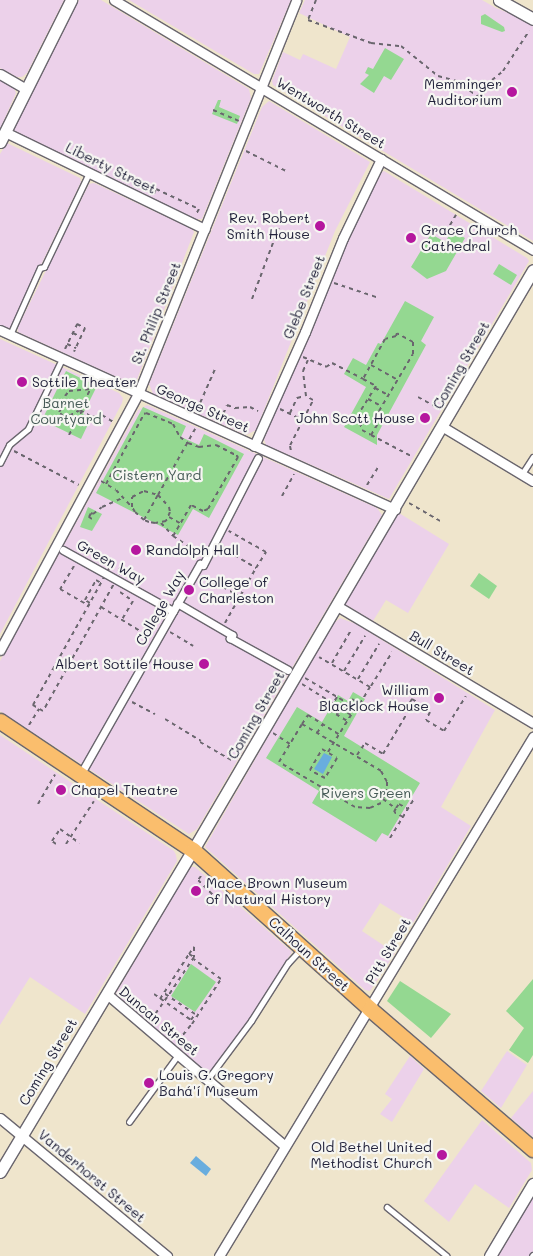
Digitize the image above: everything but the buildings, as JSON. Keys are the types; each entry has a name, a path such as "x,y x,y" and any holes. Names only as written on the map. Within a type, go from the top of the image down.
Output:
{"main road":[{"name":"Calhoun Street","path":"0,722 194,850 370,1009 533,1149"}],"street":[{"path":"2,137 71,0"},
{"name":"Wentworth Street","path":"114,0 533,250"},
{"name":"St. Philip Street","path":"0,650 138,394 296,0"},
{"path":"508,2 533,19"},
{"path":"0,74 26,89"},
{"name":"Liberty Street","path":"2,137 89,173 205,229"},
{"name":"Glebe Street","path":"254,446 305,332 343,238 381,159"},
{"name":"Coming Street","path":"0,1172 194,850 443,427 533,270"},
{"name":"George Street","path":"0,330 63,355 138,394 395,509"},
{"path":"443,427 533,481"},
{"name":"College Way","path":"80,775 172,611 200,564 203,565 258,458"},
{"name":"Green Way","path":"63,550 172,611"},
{"path":"177,603 232,635 230,638 288,670"},
{"name":"Bull Street","path":"337,606 533,723"},
{"name":"Pitt Street","path":"219,1256 533,737"},
{"name":"Duncan Street","path":"107,994 285,1146"},
{"name":"Vanderhorst Street","path":"0,1118 167,1256"},
{"path":"490,1256 533,1184"}],"lane":[{"path":"10,335 40,268 44,267 89,173"},
{"path":"0,463 8,448 28,428 63,355"},
{"path":"522,474 533,457"},
{"path":"207,1080 255,1015 288,963 302,947"},
{"path":"129,1122 178,1055"},
{"path":"388,1207 447,1256"}],"path":[{"path":"316,0 308,20 370,43 401,46 433,72 457,81 477,96 482,95 492,80 503,71 529,31"},
{"path":"213,110 240,122"},
{"path":"246,151 286,171"},
{"path":"153,196 156,189 199,209 195,216"},
{"path":"252,299 283,216 279,214 282,208"},
{"path":"439,228 447,232 456,216"},
{"path":"332,282 379,298"},
{"path":"63,355 77,324 86,328 72,356"},
{"path":"72,332 81,337"},
{"path":"363,379 385,339 396,336 398,333 413,342 413,354 379,411 380,420 371,435"},
{"path":"67,344 76,348"},
{"path":"302,357 326,367 332,363 363,379 388,396"},
{"path":"306,396 303,371 308,360"},
{"path":"371,365 398,380"},
{"path":"197,410 215,369"},
{"path":"69,435 93,384"},
{"path":"375,388 358,415 362,430 413,457"},
{"path":"81,411 67,417 62,416 59,412 65,404 65,396 69,390 91,389"},
{"path":"290,413 296,397 306,396 313,400 290,446 292,453"},
{"path":"418,396 440,409"},
{"path":"368,399 382,407"},
{"path":"220,420 227,405 234,408 250,407 261,412"},
{"path":"280,409 303,420"},
{"path":"81,411 92,417 102,414 113,422"},
{"path":"106,484 146,413 173,424 180,437 188,443 199,447 216,445 238,458 208,509 203,510 191,505 173,536"},
{"path":"144,520 195,429"},
{"path":"8,448 79,485"},
{"path":"366,487 379,466"},
{"path":"282,496 294,474"},
{"path":"101,481 132,507 144,520 161,523 173,536 207,557"},
{"path":"132,507 132,497 139,492 149,491 158,495 169,507 169,517"},
{"path":"92,519 89,517 90,513 93,514 102,507 122,498"},
{"path":"407,502 440,521"},
{"path":"169,517 180,523"},
{"path":"161,523 169,517"},
{"path":"222,629 266,552 223,527"},
{"path":"214,544 256,568"},
{"path":"75,556 71,563 74,565 60,590 89,604"},
{"path":"106,574 33,706 43,711 117,580"},
{"path":"89,604 85,600 96,580 102,582"},
{"path":"216,583 240,597"},
{"path":"121,621 133,600 120,593 122,588"},
{"path":"128,597 130,593"},
{"path":"101,607 121,621 156,640"},
{"path":"163,627 194,646"},
{"path":"331,664 352,628"},
{"path":"344,671 365,636"},
{"path":"358,680 379,644"},
{"path":"345,711 352,699 360,704 392,652"},
{"path":"318,656 370,687"},
{"path":"305,678 349,704"},
{"path":"302,684 351,715 328,752"},
{"path":"430,712 426,720 444,731 466,696"},
{"path":"124,697 155,714"},
{"path":"337,697 329,710 348,721"},
{"path":"356,756 364,743 383,754 409,710 406,709 412,700 417,702"},
{"path":"337,715 344,702"},
{"path":"29,725 38,708"},
{"path":"302,724 381,771 387,789 383,799 370,808 354,807 279,762 302,724 308,715 339,734"},
{"path":"165,719 234,761"},
{"path":"317,733 323,724"},
{"path":"273,733 290,744"},
{"path":"322,749 328,752 337,758 324,778 310,770 322,749"},
{"path":"38,804 55,776"},
{"path":"383,799 396,808"},
{"path":"390,838 414,799"},
{"path":"66,844 94,801"},
{"path":"403,817 394,812 396,808 399,804 408,809"},
{"path":"56,844 52,841 60,829 79,843"},
{"path":"201,876 198,880 214,896"},
{"path":"206,907 218,891"},
{"path":"151,1020 194,958 194,947 160,999"},
{"path":"177,1042 194,1022 221,979 190,954"},
{"path":"164,993 195,1014 190,1020"},
{"path":"154,994 194,1022"}],"shaded area":[{"path":"0,0 64,0 27,73 22,77 17,77 0,68"},
{"path":"79,0 101,0 249,89 251,98 202,219 196,219 13,130"},
{"path":"129,0 291,0 259,74 254,74"},
{"path":"305,0 482,0 496,8 533,23 533,241 273,85 272,81 283,52 300,60 303,54 336,69 350,37 299,13"},
{"path":"0,80 14,88 16,93 0,129"},
{"path":"269,101 370,162 335,231 256,430 246,435 153,394 149,384 262,107"},
{"path":"7,143 80,178 81,182 11,327 8,329 0,326 0,154"},
{"path":"384,171 529,261 389,499 266,445 264,439 354,226 380,173"},
{"path":"94,183 192,229 194,232 136,382 132,384 18,332 18,327 89,184"},
{"path":"0,339 119,393 123,398 0,634"},
{"name":"College of Charleston","path":"147,405 377,508 382,515 197,829 189,834 0,711 0,661 138,410"},
{"path":"399,513 449,544 408,613 386,600 373,621 345,604"},
{"path":"340,618 356,624 495,710 441,807 471,826 413,923 380,903 362,931 395,953 370,991 365,990 205,847 332,625"},
{"path":"0,735 174,851 176,855 177,861 85,1014 30,977 0,1025"},
{"path":"190,867 195,867 292,952 212,1078 118,997 116,993"},
{"path":"507,1051 527,1065 501,1108 481,1091"},
{"path":"410,1056 424,1069 392,1122 380,1114 392,1099 385,1094"},
{"path":"533,1091 533,1137 511,1118"},
{"path":"482,1120 531,1163 532,1170 509,1208 475,1184 449,1222 424,1201"},
{"path":"533,1196 533,1256 497,1256 529,1202"}],"green space":[{"path":"485,14 504,27 505,31 502,32 481,24 481,16"},
{"path":"385,48 404,59 391,80 384,76 374,93 360,84 369,75 365,73 368,67 373,69"},
{"path":"218,100 221,100 219,107 240,116 237,124 212,114"},
{"path":"452,231 465,238 446,271 427,279 411,267 431,234 445,242"},
{"path":"499,264 517,275 511,285 493,274"},
{"path":"405,301 434,317 421,341 426,345 377,435 377,445 344,427 366,387 344,374 353,358 366,365 378,343 381,344"},
{"name":"Barnet Courtyard","path":"66,371 97,386 83,414 91,418 81,439 42,420"},
{"name":"Cistern Yard","path":"143,407 186,426 181,437 199,445 204,434 244,454 209,518 193,509 178,535 96,493"},
{"path":"88,507 102,514 92,531 80,527"},
{"path":"479,573 497,586 489,599 470,586"},
{"name":"Rivers Green","path":"353,692 365,699 344,736 420,783 388,836 382,833 376,842 312,803 319,791 266,758 297,707 322,722 338,695 348,701"},
{"path":"191,964 216,982 195,1012 171,996"},
{"path":"533,979 533,1055 528,1063 509,1050 524,1028 506,1011"},
{"path":"400,981 451,1014 431,1038 387,1001"}],"water":[{"path":"324,753 332,757 323,774 314,769"},
{"path":"196,1156 211,1169 206,1176 190,1163"}],"place":[{"name":"Memminger Auditorium","path":"512,92"},
{"name":"Rev. Robert Smith House","path":"320,226"},
{"name":"Grace Church Cathedral","path":"411,238"},
{"name":"Sottile Theater","path":"22,382"},
{"name":"John Scott House","path":"425,418"},
{"name":"Randolph Hall","path":"136,550"},
{"name":"College of Charleston","path":"189,590"},
{"name":"Albert Sottile House","path":"204,664"},
{"name":"William Blacklock House","path":"439,698"},
{"name":"Chapel Theatre","path":"61,790"},
{"name":"Mace Brown Museum of Natural History","path":"196,891"},
{"name":"Louis G. Gregory Bahá'í Museum","path":"149,1083"},
{"name":"Old Bethel United Methodist Church","path":"442,1155"}]}
